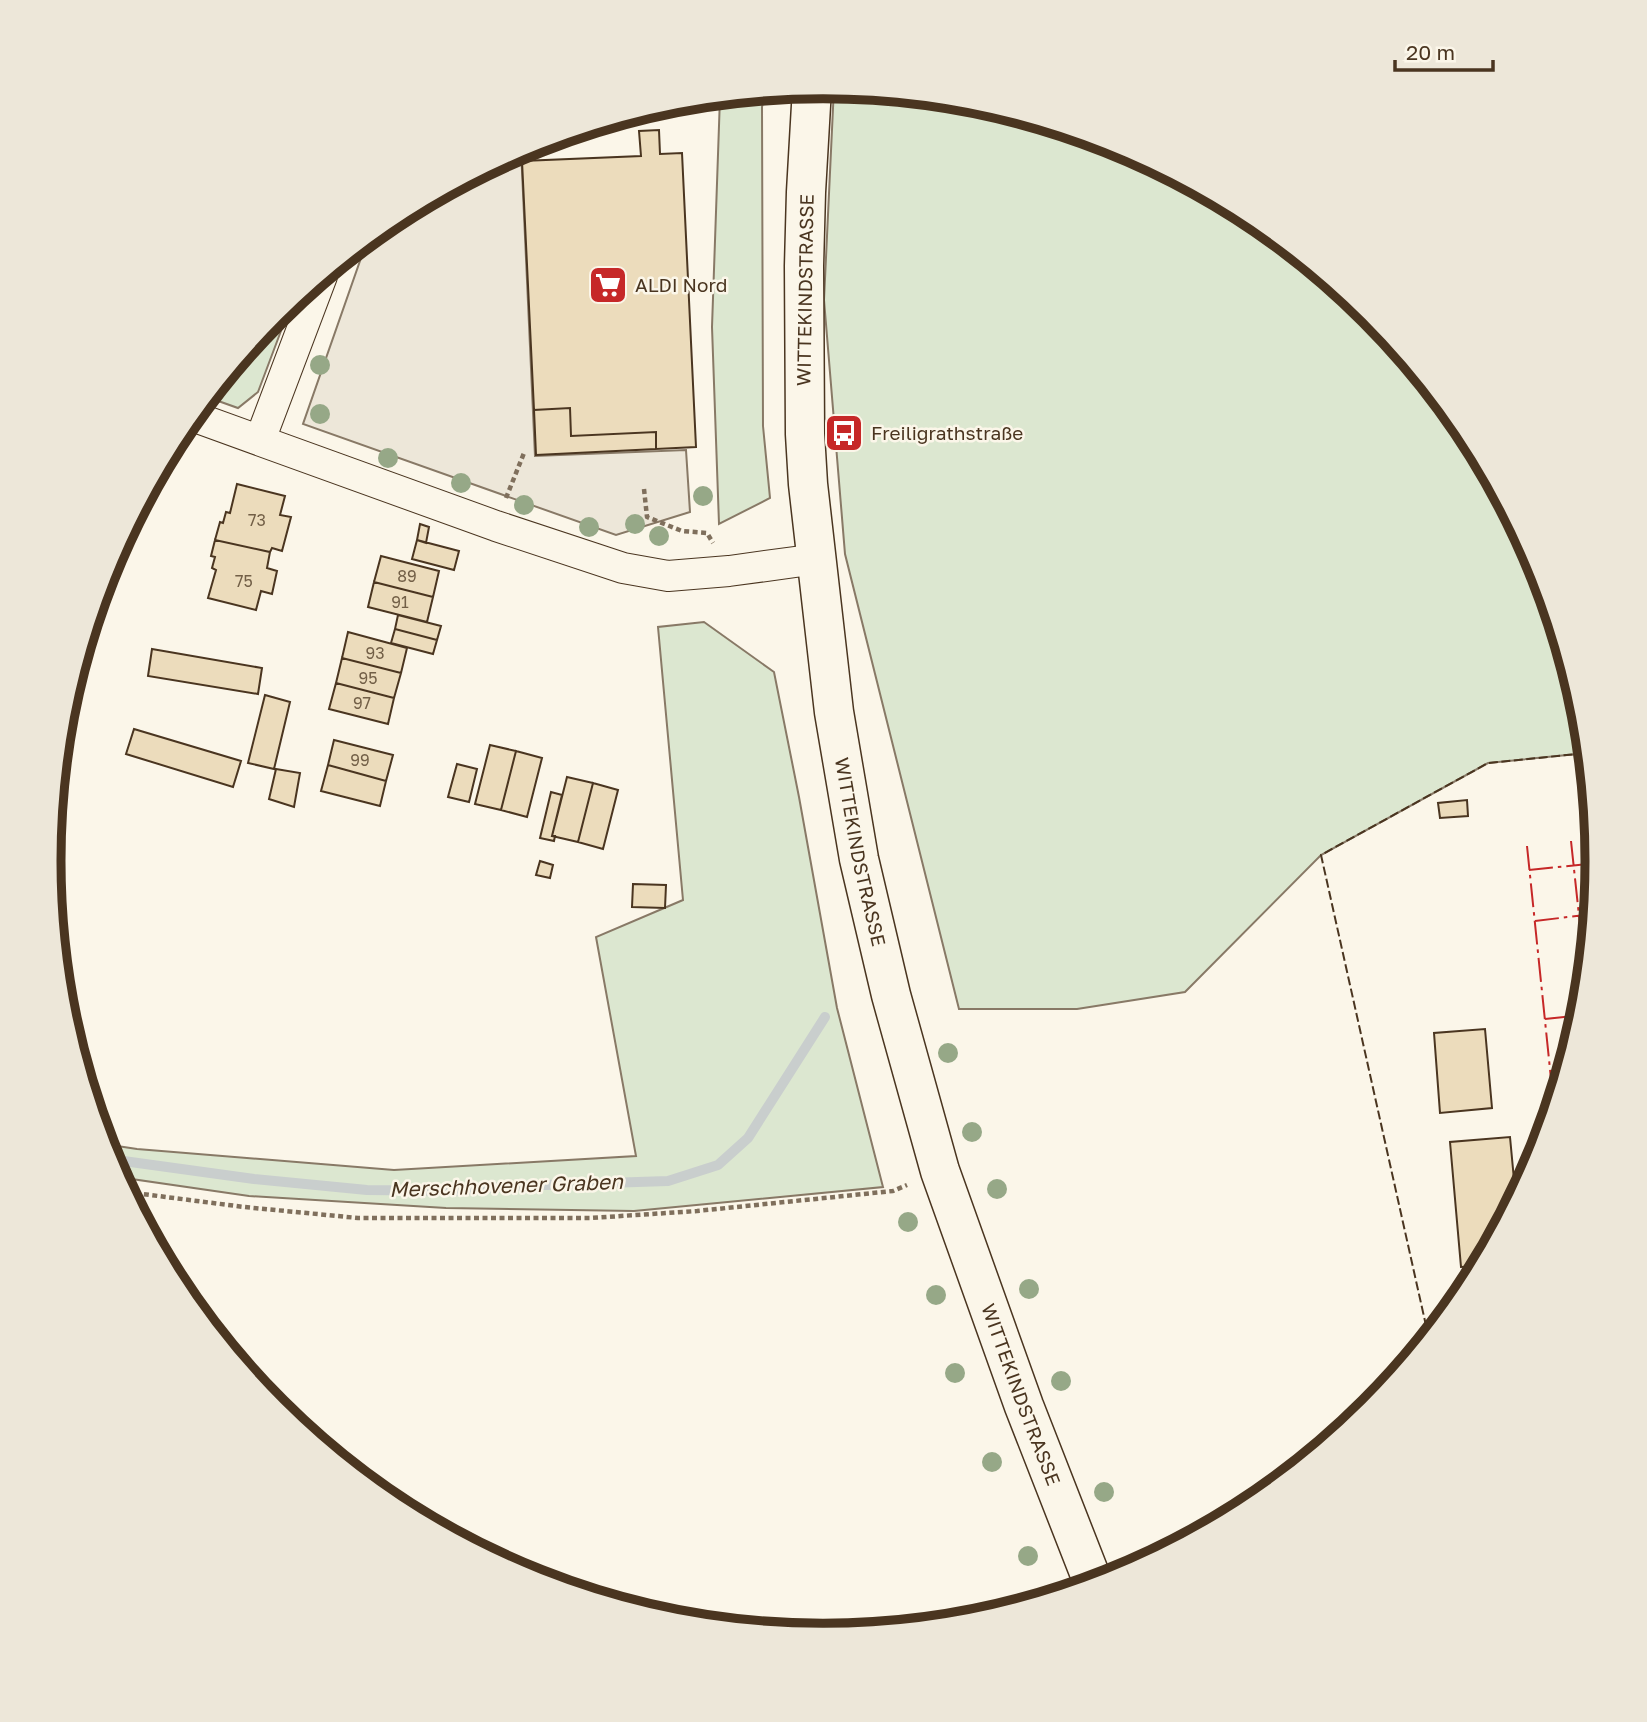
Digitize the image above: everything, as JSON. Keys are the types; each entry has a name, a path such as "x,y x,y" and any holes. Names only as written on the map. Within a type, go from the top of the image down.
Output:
{"main road":[{"name":"WITTEKINDSTRASSE","path":"811,99 806,192 804,369 807,471 834,712 859,859 891,995 940,1171 1024,1406 1090,1575"}],"street":[{"path":"260,440 315,293"},
{"path":"203,420 507,530 623,568 668,576 817,559"}],"path":[{"path":"510,487 524,453"},
{"path":"644,489 647,517 682,531 707,533 729,571"},
{"path":"138,1193 358,1218 591,1218 697,1211 893,1191 940,1171"}],"green space":[{"path":"833,99 923,105 1021,125 1069,139 1115,157 1161,177 1205,201 1288,256 1326,288 1397,358 1457,438 1484,480 1528,569 1560,664 1578,754 1488,763 1321,855 1185,992 1077,1009 959,1009 845,554 824,300"},
{"path":"763,101 763,426 770,498 719,524 712,327 720,106"},
{"path":"284,323 258,392 238,408 217,400 250,358"},
{"path":"704,622 774,672 837,1008 883,1187 634,1211 446,1208 249,1196 131,1179 116,1146 394,1170 636,1156 596,937 683,900 658,627"}],"shaded area":[{"path":"522,162 535,456 686,450 690,512 616,535 303,424 363,253 442,201"}],"building":[{"name":"ALDI Nord","path":"659,130 660,154 682,153 696,447 656,449 656,432 571,436 570,408 534,410 522,161 641,156 639,131"},
{"path":"570,408 571,436 656,432 656,449 536,455 534,410"},
{"path":"237,484 285,496 280,515 291,517 282,551 272,548 270,552 215,540 220,522 223,523 226,512 230,513"},
{"path":"420,524 429,527 426,543 417,540"},
{"path":"215,540 270,552 267,568 277,571 272,594 261,591 256,610 208,598 216,570 212,568 215,557 211,556"},
{"path":"417,540 459,551 454,570 412,559"},
{"path":"381,556 439,571 433,597 374,582"},
{"path":"374,582 433,597 427,622 368,607"},
{"path":"398,615 441,626 437,640 395,629"},
{"path":"395,629 437,640 433,654 391,643"},
{"path":"348,632 407,648 401,673 342,658"},
{"path":"152,649 262,668 258,694 148,676"},
{"path":"342,658 401,673 394,698 336,683"},
{"path":"336,683 394,698 388,724 329,709"},
{"path":"265,695 290,702 274,769 248,763"},
{"path":"134,729 241,761 233,787 126,754"},
{"path":"334,740 393,755 386,781 328,765"},
{"path":"490,745 516,751 501,810 475,804"},
{"path":"516,751 542,758 527,817 501,810"},
{"path":"457,764 477,769 469,802 448,797"},
{"path":"328,765 386,781 380,806 321,791"},
{"path":"276,769 300,773 294,807 269,799"},
{"path":"567,777 593,783 578,842 552,836"},
{"path":"593,783 618,790 603,849 578,842"},
{"path":"551,792 562,795 552,836 555,836 554,841 540,838"},
{"path":"1467,800 1468,816 1440,818 1438,803"},
{"path":"540,861 553,865 550,878 536,875"},
{"path":"633,884 666,885 665,908 632,907"},
{"path":"1485,1029 1492,1108 1440,1113 1434,1033"},
{"path":"1510,1137 1514,1182 1468,1267 1461,1267 1450,1142"}],"waterway":[{"name":"Merschhovener Graben","path":"123,1161 254,1179 367,1190 456,1191 515,1186 668,1181 718,1165 748,1138 825,1017"}],"fence":[{"path":"1426,1327 1321,855 1488,763 1578,754"}],"power":[{"path":"1571,841 1581,937"},
{"path":"1527,846 1552,1085"},
{"path":"1529,870 1586,864"},
{"path":"1535,921 1584,915"},
{"path":"1545,1019 1570,1016"}],"place":[{"name":"ALDI Nord","path":"608,285"},
{"name":"Freiligrathstraße","path":"844,433"}]}
